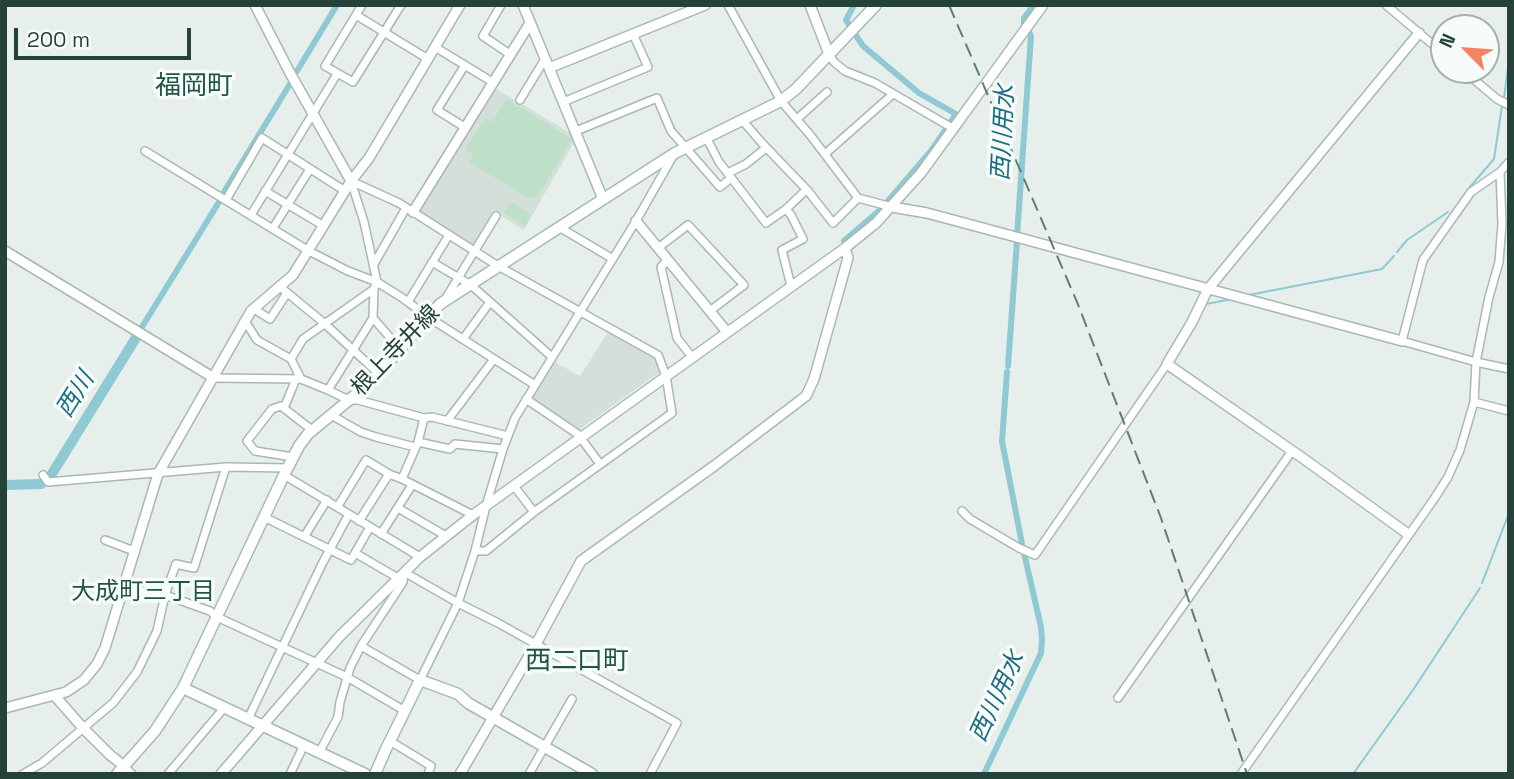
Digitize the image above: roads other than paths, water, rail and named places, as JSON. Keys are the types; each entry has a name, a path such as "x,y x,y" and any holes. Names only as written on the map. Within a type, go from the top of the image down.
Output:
{"main road":[{"name":"根上寺井線","path":"120,770 155,731 183,688 303,439 379,374 444,301 685,147 782,102 876,5"},
{"path":"375,774 420,680 458,694 468,703 592,774"},
{"path":"183,688 365,774"}],"street":[{"path":"255,5 351,181 373,265 376,286 373,318 328,390"},
{"path":"362,5 325,66 353,82 401,5"},
{"path":"254,309 270,319 283,289 351,181 369,158 460,5"},
{"path":"501,5 483,36 511,55"},
{"path":"523,5 603,199"},
{"path":"520,100 547,64 705,5"},
{"path":"728,5 782,102 858,198 927,213 1509,369"},
{"path":"810,5 834,62 845,71 875,83 954,130"},
{"path":"221,774 315,663 421,557 473,515 876,223 921,173 954,130 1043,5"},
{"path":"1386,5 1430,42"},
{"path":"356,15 428,59"},
{"path":"373,265 466,128 530,23"},
{"path":"962,511 970,519 1035,555 1167,364 1208,289 1419,33"},
{"path":"564,102 648,67 633,34"},
{"path":"435,47 494,83"},
{"path":"465,65 437,110 466,128"},
{"path":"251,215 337,74"},
{"path":"1479,84 1509,105"},
{"path":"797,119 827,92"},
{"path":"825,154 893,93"},
{"path":"576,131 657,98 671,131 720,187 729,176 766,148"},
{"path":"743,121 834,223 858,198"},
{"path":"706,137 719,162 766,223 806,190"},
{"path":"226,200 262,138 345,191"},
{"path":"145,151 309,251 408,302 535,384"},
{"path":"362,646 420,680 458,603 503,449 515,418 675,153"},
{"path":"1402,341 1423,260 1471,192 1500,172 1509,162"},
{"path":"273,228 310,169"},
{"path":"1241,774 1448,477 1460,450 1474,402 1476,362 1506,225 1500,172"},
{"path":"351,181 409,210 498,266 658,355 666,376 672,412 534,512 486,551 475,551"},
{"path":"265,191 324,226"},
{"path":"786,209 803,239 782,250 791,286"},
{"path":"444,301 496,216"},
{"path":"636,221 727,332"},
{"path":"658,248 688,225 744,285 710,311"},
{"path":"559,227 612,259"},
{"path":"408,302 449,235"},
{"path":"460,774 536,644 580,561 714,466 806,396 814,379 848,258 845,248"},
{"path":"5,251 214,378 298,379 349,400 508,436"},
{"path":"668,260 662,267 677,338 692,357"},
{"path":"432,262 471,285 552,357"},
{"path":"291,359 303,340 376,286"},
{"path":"5,708 66,692 85,680 97,664 106,648 158,474 245,321 254,309 283,289"},
{"path":"283,289 379,374"},
{"path":"463,340 490,302"},
{"path":"373,318 400,349"},
{"path":"245,321 257,340 291,359 298,379 284,408"},
{"path":"447,421 494,359"},
{"path":"1167,364 1409,534"},
{"path":"526,399 583,437 583,441 600,464"},
{"path":"1474,402 1509,411"},
{"path":"293,457 255,451 247,441 272,409 281,406 312,430"},
{"path":"331,415 376,438 450,449 455,444 503,449"},
{"path":"402,479 417,444 424,418"},
{"path":"1118,698 1292,451"},
{"path":"338,506 366,460 473,515"},
{"path":"23,774 42,763 113,703 138,672 157,631 165,595 176,564 194,568 226,467"},
{"path":"43,475 48,482 226,467 286,472 359,521 421,557"},
{"path":"359,521 389,474"},
{"path":"381,534 412,485"},
{"path":"514,486 534,512"},
{"path":"304,537 327,500"},
{"path":"398,508 446,536"},
{"path":"248,719 329,549 349,514"},
{"path":"264,517 351,560 370,527"},
{"path":"105,540 134,551"},
{"path":"355,553 498,623 677,723 650,774"},
{"path":"319,753 338,717 350,668 403,582 401,575"},
{"path":"123,588 165,595 210,611 217,617 347,677 405,711"},
{"path":"54,695 110,755 120,770 132,774"},
{"path":"529,774 572,699"},
{"path":"168,774 224,708"},
{"path":"390,741 431,766 428,774"},
{"path":"290,774 304,746"}],"waterway":[{"path":"297,71 337,5"},
{"path":"849,25 846,20 854,5"},
{"name":"西川用水","path":"1024,24 1024,18 1034,5"},
{"name":"西川用水","path":"1017,236 1031,36 1029,32"},
{"path":"855,34 863,46 919,93 956,114 950,123"},
{"path":"1504,98 1509,60"},
{"path":"224,192 290,84"},
{"path":"1469,188 1494,159 1502,106"},
{"path":"887,202 931,151 946,129"},
{"path":"142,327 219,202"},
{"path":"844,241 881,209"},
{"path":"1397,252 1407,240 1448,212"},
{"name":"西川用水","path":"1008,366 1017,241"},
{"path":"1249,295 1382,269 1394,256"},
{"path":"1206,304 1232,299"},
{"name":"西川","path":"50,477 137,336"},
{"name":"西川用水","path":"1007,372 1002,441 1022,544"},
{"name":"西川","path":"5,485 41,484"},
{"path":"1482,583 1509,513"},
{"name":"西川用水","path":"984,774 1041,653 1041,627 1024,553"},
{"path":"1353,774 1413,690 1480,588"}],"railway":[{"path":"949,5 1077,302 1161,518 1247,774"}],"district":[{"name":"福岡町","path":"194,87"},
{"name":"大成町三丁目","path":"143,592"},
{"name":"西二口町","path":"577,662"}]}
